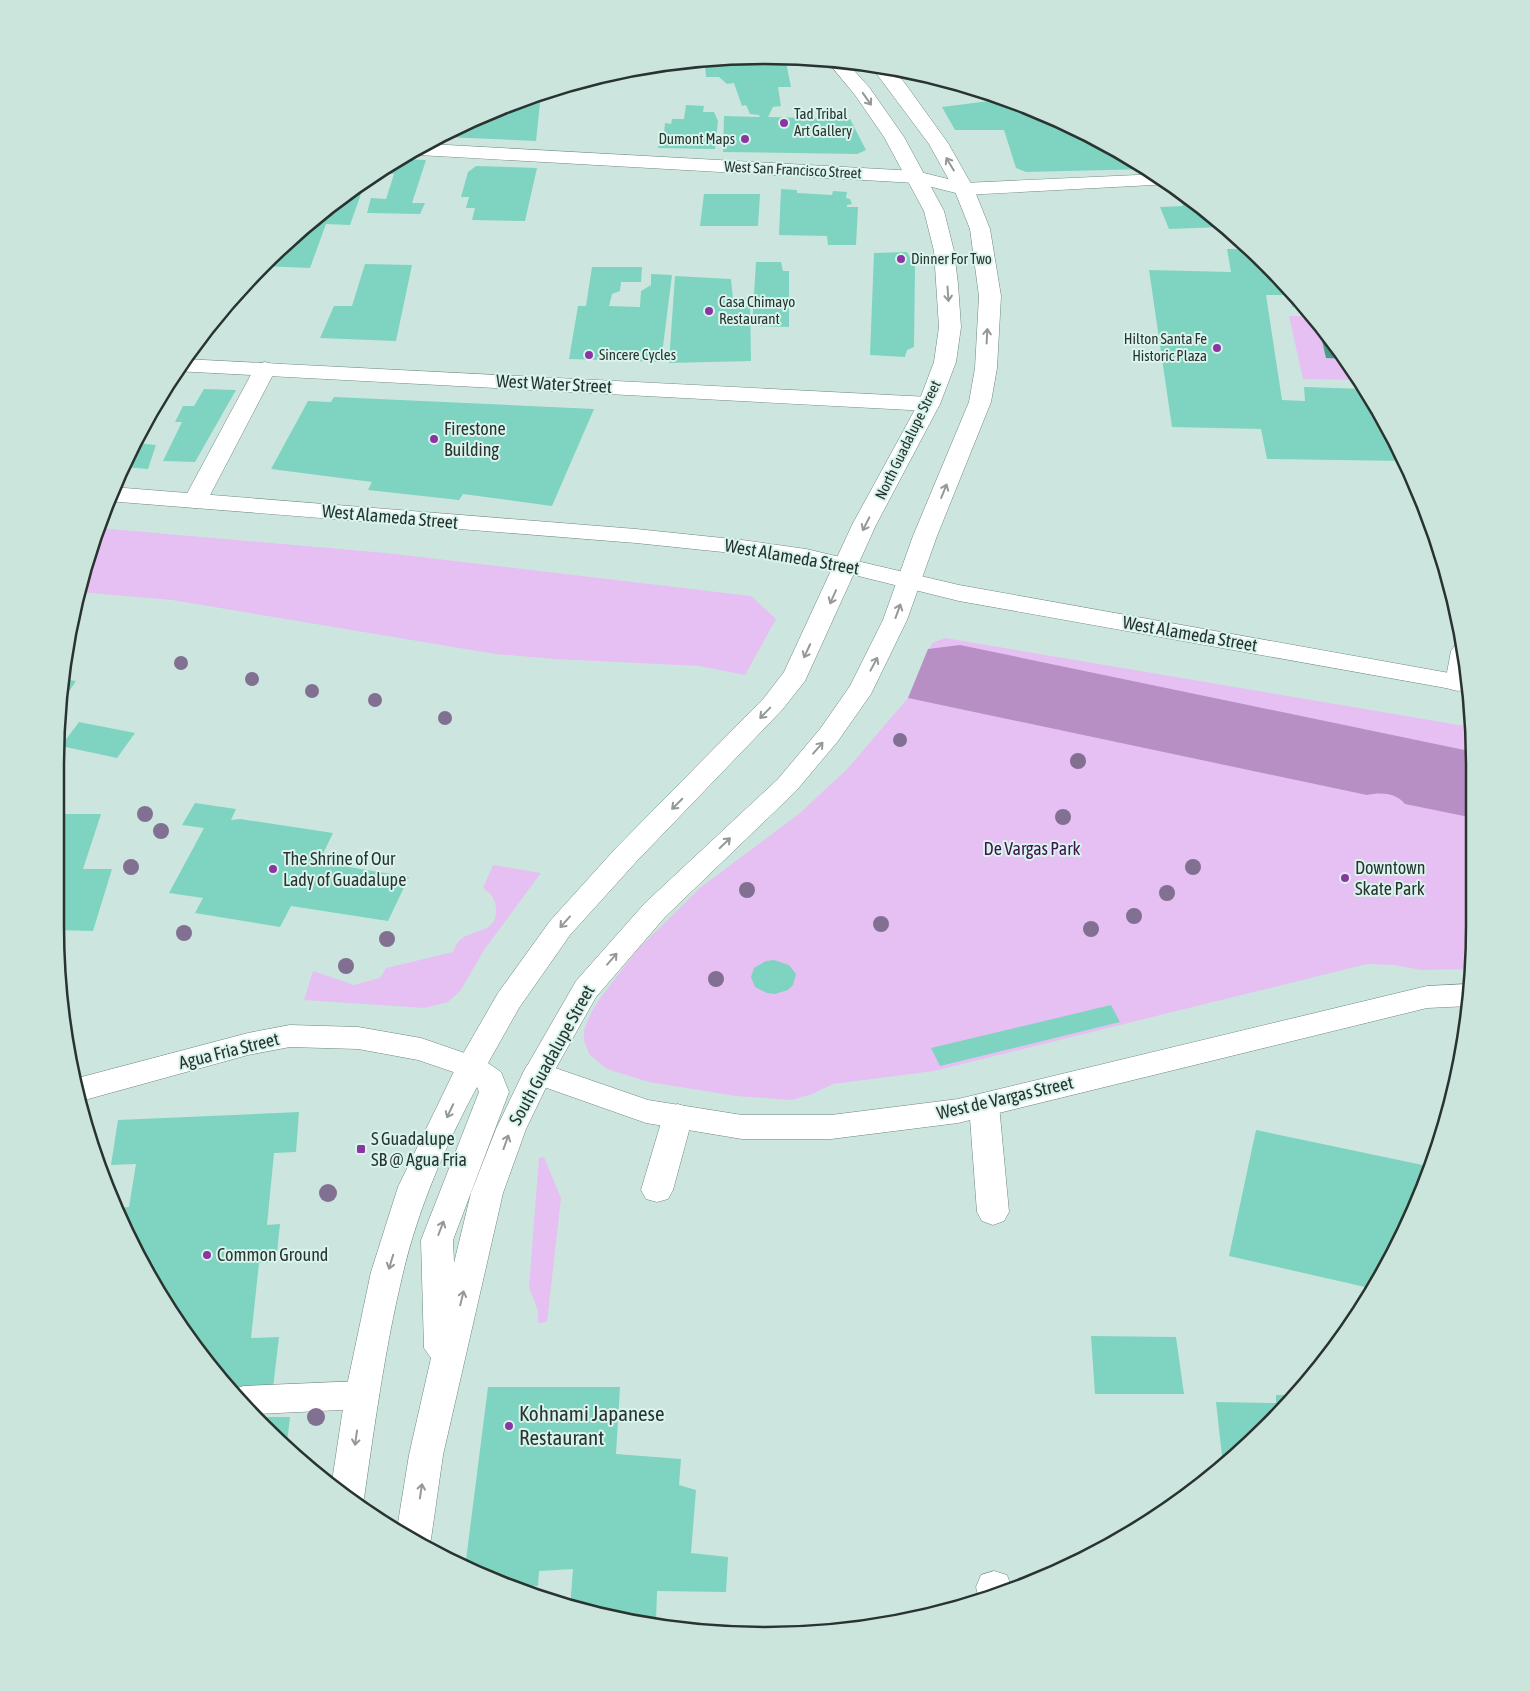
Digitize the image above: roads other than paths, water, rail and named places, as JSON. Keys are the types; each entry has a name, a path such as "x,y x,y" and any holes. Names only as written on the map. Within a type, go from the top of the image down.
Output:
{"main road":[{"name":"North Guadalupe Street","path":"470,1067 508,1001 560,928 626,855 773,704 796,675 864,526 929,404 945,362 950,327 944,251 934,211 894,137 862,91 842,68"},
{"path":"887,75 933,136 964,189 980,229 990,296 986,368 980,402 909,581"},
{"name":"West San Francisco Street","path":"430,150 916,177 964,189 1153,181"},
{"name":"West Water Street","path":"189,365 929,404"},
{"path":"195,501 265,369"},
{"name":"West Alameda Street","path":"118,495 692,541 797,555 960,593 1461,684"},
{"name":"South Guadalupe Street","path":"414,1533 426,1455 487,1193 511,1129 538,1073 586,989 655,910 787,785 829,735 862,688 886,641 909,581"},
{"name":"West de Vargas Street","path":"538,1073 646,1111 742,1127 831,1127 958,1111 1428,997 1462,995"},
{"name":"Agua Fria Street","path":"83,1088 248,1044 290,1036 358,1038 421,1049 470,1067 490,1080 494,1092 436,1240 442,1381"},
{"path":"350,1491 362,1395 387,1272 414,1187 470,1067"},
{"path":"984,1105 992,1212"},
{"path":"657,1190 678,1116"},
{"path":"249,1400 362,1395"}],"place":[{"name":"Tad Tribal Art Gallery","path":"784,123"},
{"name":"Dumont Maps","path":"745,139"},
{"name":"Dinner For Two","path":"901,259"},
{"name":"Casa Chimayo Restaurant","path":"709,311"},
{"name":"Hilton Santa Fe Historic Plaza","path":"1217,348"},
{"name":"Sincere Cycles","path":"589,355"},
{"name":"Firestone Building","path":"434,439"},
{"name":"The Shrine of Our Lady of Guadalupe","path":"273,869"},
{"name":"Downtown Skate Park","path":"1345,878"},
{"name":"S Guadalupe SB @ Agua Fria","path":"361,1149"},
{"name":"Common Ground","path":"207,1255"},
{"name":"Kohnami Japanese Restaurant","path":"509,1426"}],"park label":[{"name":"De Vargas Park","path":"1032,849"}]}
